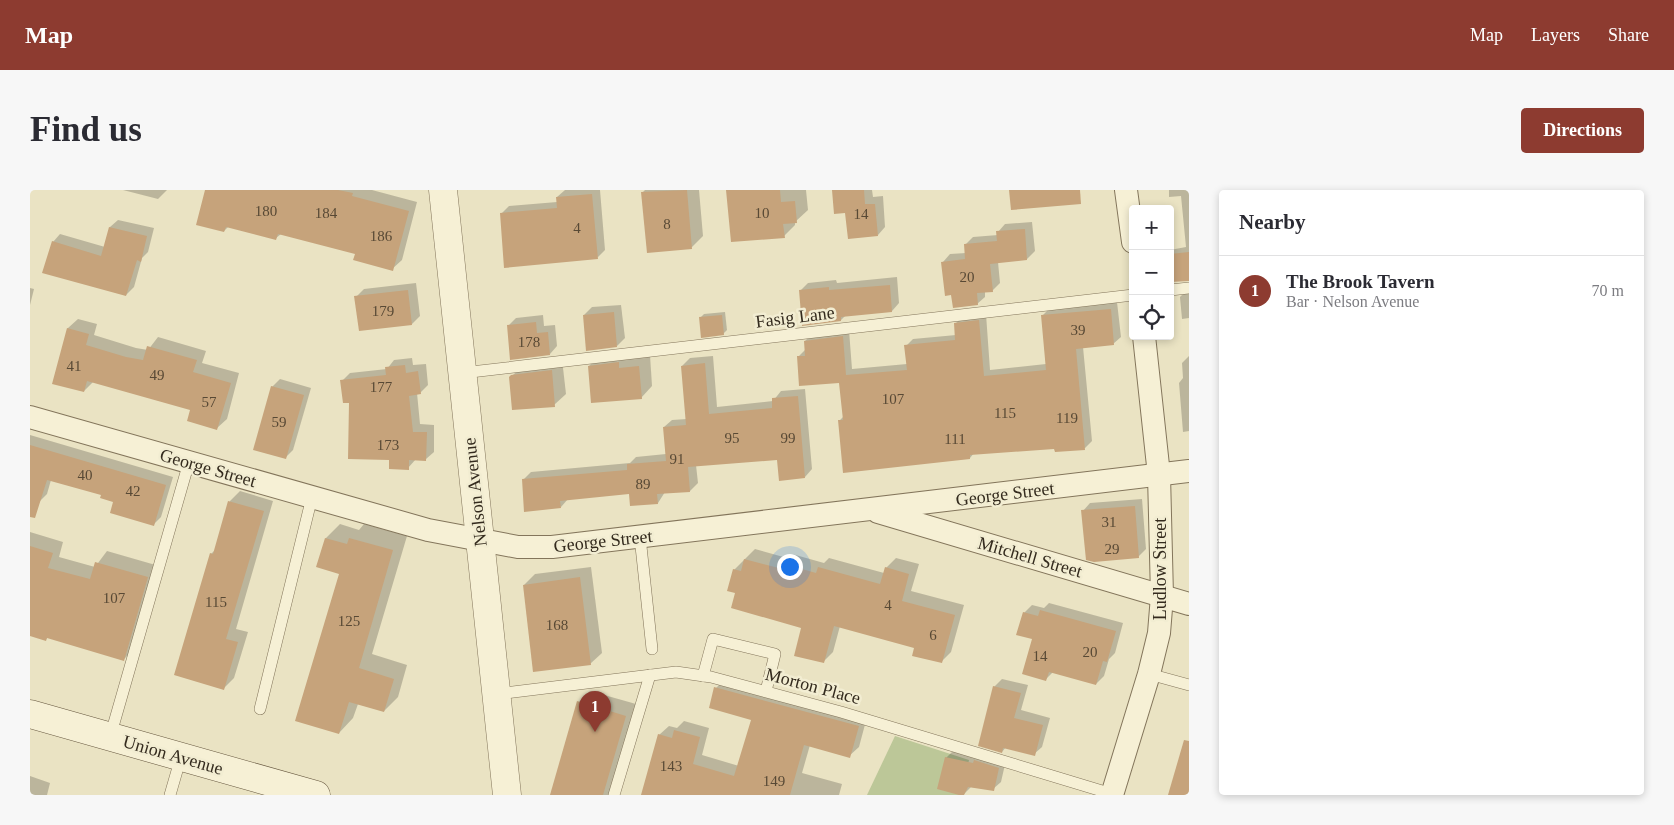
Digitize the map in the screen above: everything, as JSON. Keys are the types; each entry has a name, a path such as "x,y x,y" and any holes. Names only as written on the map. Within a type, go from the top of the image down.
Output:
{"street":[{"name":"Nelson Avenue","path":"443,190 498,694 507,795"},
{"path":"1126,190 1129,212"},
{"name":"Ludlow Street","path":"1112,794 1149,674 1159,633 1162,596 1159,475 1144,340"},
{"name":"George Street","path":"30,417 428,530 518,547 552,547 1189,471"},
{"name":"Mitchell Street","path":"870,510 1189,604"},
{"name":"Union Avenue","path":"30,714 316,795"}],"lane":[{"path":"1174,290 1189,288"},
{"name":"Fasig Lane","path":"462,373 1129,295"},
{"path":"110,737 189,462"},
{"path":"260,709 312,497"},
{"path":"640,537 652,649"},
{"path":"704,676 713,639 775,654 766,691"},
{"name":"Morton Place","path":"498,694 676,672 704,676 841,712 1112,794"},
{"path":"1149,674 1189,685"},
{"path":"614,795 650,675"},
{"path":"170,795 182,757"}],"green space":[{"path":"895,736 969,760 960,795 867,795"}],"building":[{"path":"205,190 338,190 353,193 352,196 409,211 393,271 353,260 355,254 278,234 276,240 226,227 224,232 196,225"},
{"path":"687,190 692,249 647,253 641,192"},
{"path":"726,190 780,190 781,202 795,201 797,223 783,224 785,238 731,242"},
{"path":"832,190 864,190 865,204 875,204 878,236 848,239 845,213 834,214"},
{"path":"1009,190 1080,190 1081,204 1011,210"},
{"path":"592,194 598,259 504,268 500,213 557,208 556,197"},
{"path":"109,227 147,236 141,262 137,260 126,296 42,273 52,241 101,256"},
{"path":"1025,229 1027,260 990,264 993,292 977,293 978,305 953,308 951,295 945,296 941,262 965,259 964,244 997,241 996,231"},
{"path":"1189,252 1189,281 1174,282 1174,254"},
{"path":"890,285 892,312 841,317 841,321 802,326 799,290 829,287 829,290"},
{"path":"408,290 412,325 359,331 354,296"},
{"path":"1111,309 1114,345 1076,349 1085,450 1055,452 1054,449 970,455 970,459 843,473 838,420 843,420 839,383 799,386 797,356 805,356 804,341 843,336 846,375 907,370 904,345 955,340 954,323 979,320 984,376 1046,370 1041,315"},
{"path":"614,312 617,347 586,351 583,315"},
{"path":"722,315 724,335 701,338 699,317"},
{"path":"536,322 537,333 548,332 550,355 510,360 507,325"},
{"path":"67,328 89,334 86,345 126,357 143,360 147,346 197,360 193,372 231,383 217,430 187,421 190,410 87,381 84,392 52,384"},
{"path":"619,362 619,368 639,366 642,399 591,403 588,366"},
{"path":"705,363 709,414 772,408 772,398 798,396 805,478 779,481 777,460 688,467 690,492 657,494 658,504 630,506 629,494 560,501 561,508 524,512 522,479 627,470 627,464 666,461 663,427 686,425 681,366"},
{"path":"405,365 406,373 418,371 421,394 409,396 413,432 427,432 426,461 409,460 409,470 389,469 389,460 348,459 349,403 343,403 340,380 386,375 385,367"},
{"path":"552,370 555,407 512,410 509,377 511,375"},
{"path":"271,386 304,395 286,459 253,450"},
{"path":"30,445 166,485 154,526 110,513 113,502 100,498 101,495 47,480 35,518 30,517"},
{"path":"228,501 264,511 226,639 238,642 224,690 174,675 210,553 213,554"},
{"path":"1135,506 1139,558 1094,562 1086,560 1081,510"},
{"path":"325,538 347,544 349,538 393,550 359,668 394,679 384,712 349,702 339,734 295,721 339,574 316,567"},
{"path":"30,546 53,553 48,568 90,579 95,562 148,577 124,661 47,638 46,641 30,636"},
{"path":"744,559 779,568 781,563 816,573 818,567 880,584 885,567 909,574 902,601 955,615 942,663 912,656 914,648 834,626 824,663 794,656 801,628 731,608 735,593 727,591 733,569 741,571"},
{"path":"580,577 591,665 533,672 523,585"},
{"path":"1040,610 1116,631 1107,662 1103,661 1096,685 1049,672 1046,681 1022,674 1032,639 1016,635 1023,612 1038,616"},
{"path":"993,686 1021,693 1014,718 1043,725 1035,756 1003,748 1002,753 978,746"},
{"path":"714,687 859,726 850,758 804,745 790,795 641,795 658,734 672,738 674,730 700,737 693,764 734,776 751,720 709,708"},
{"path":"577,701 626,716 603,795 550,795"},
{"path":"1184,740 1189,741 1189,795 1168,795"},
{"path":"945,757 973,763 974,760 999,768 994,791 968,787 964,795 959,795 937,789"}],"place":[{"name":"The Brook Tavern","path":"595,732"}]}
